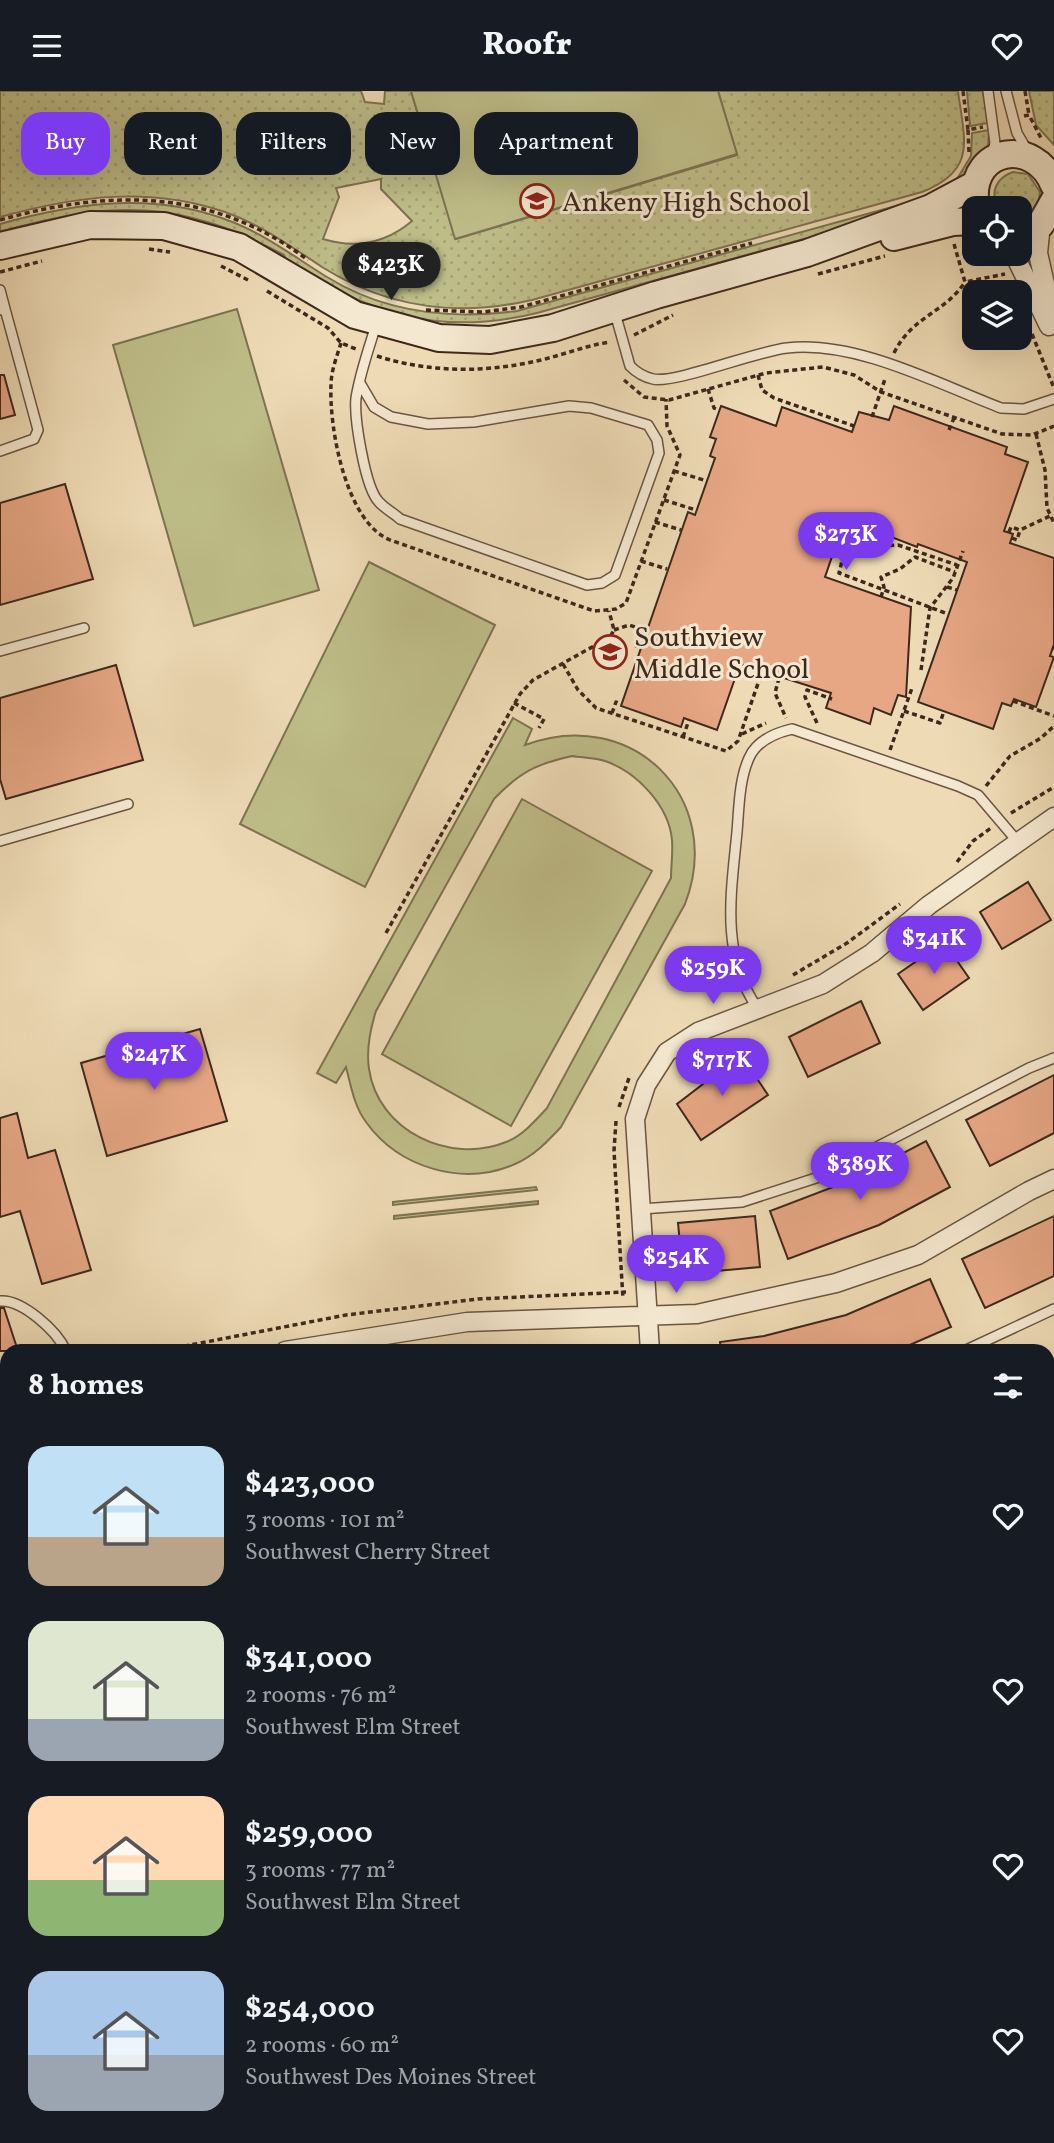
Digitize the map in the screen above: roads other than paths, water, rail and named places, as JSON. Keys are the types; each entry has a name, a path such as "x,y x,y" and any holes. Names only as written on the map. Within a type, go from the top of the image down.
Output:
{"street":[{"path":"808,265 980,186 1008,154 1046,164"},
{"path":"1044,216 1038,253 1054,324"},
{"path":"0,246 90,225 164,226 239,247 331,303 377,323 439,338 491,340 553,328 614,307 808,265 857,246 962,222"},
{"path":"1017,266 1054,333"},
{"path":"649,1344 635,1119 646,1085 667,1052 698,1032 823,984 872,953 929,905 1054,817"},
{"path":"356,1344 467,1322 697,1314 836,1283 918,1255 1054,1179"}],"lane":[{"path":"980,186 995,143 988,91"},
{"path":"1006,91 1017,132 1046,164"},
{"path":"0,289 3,310 38,430 34,439 0,451"},
{"path":"614,307 630,366 653,380 668,379 751,354 787,348 818,347 865,356 1001,408 1024,409 1054,399"},
{"path":"360,383 374,407 391,417 428,424 474,422 569,406 599,409 648,425 657,440 659,453 615,575 602,583 587,586 400,519 377,501 369,480 356,414 360,383 377,323"},
{"path":"0,651 84,628"},
{"path":"759,1010 737,968 729,919 741,792 749,757 762,741 776,733 792,729 958,786 978,795 1018,842"},
{"path":"0,841 128,804"},
{"path":"639,1209 742,1202 819,1177 1029,1068 1054,1058"},
{"path":"0,1301 9,1300 38,1319 60,1344"},
{"path":"979,1344 1054,1308"}],"place":[{"name":"Ankeny High School","path":"537,201"},
{"name":"Southview Middle School","path":"610,652"}]}
